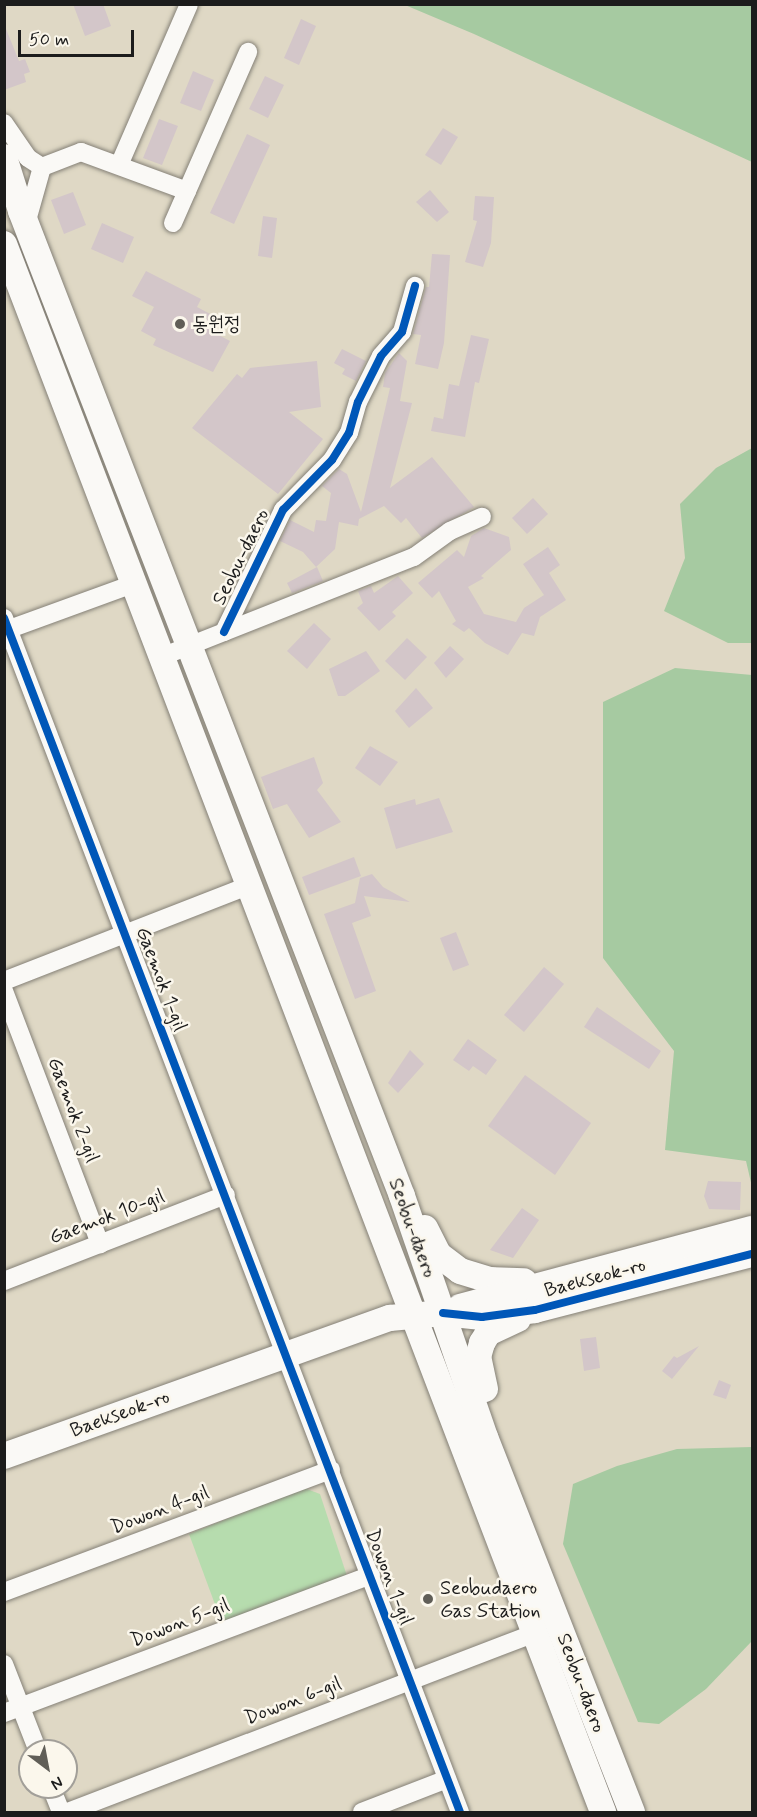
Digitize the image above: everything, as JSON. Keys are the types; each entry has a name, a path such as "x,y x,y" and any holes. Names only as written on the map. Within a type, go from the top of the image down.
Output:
{"main road":[{"name":"Seobu-daero","path":"6,169 402,1196 485,1437 632,1812"},
{"name":"Seobu-daero","path":"4,244 603,1812"},
{"path":"402,1196 439,1255 460,1271 489,1280 556,1281"},
{"name":"Baekseok-ro","path":"443,1313 753,1229"},
{"name":"Baekseok-ro","path":"4,1456 286,1353 413,1314 443,1313 482,1317 535,1310 753,1254"},
{"path":"485,1437 489,1400 478,1370 482,1343 488,1333 535,1310"}],"street":[{"path":"120,164 189,4"},
{"path":"173,224 248,52"},
{"path":"4,123 28,158 42,167"},
{"path":"42,167 81,152 120,164 187,191"},
{"path":"26,224 42,167"},
{"name":"Seobu-daero","path":"224,632 283,510 332,460 350,433 358,402 381,356 402,332 415,286"},
{"name":"Seobu-daero","path":"161,657 414,557 450,531 482,517"},
{"path":"6,626 133,584"},
{"name":"Gaemok 1-gil","path":"6,626 286,1353"},
{"path":"4,981 250,885"},
{"name":"Gaemok 2-gil","path":"4,991 100,1244"},
{"name":"Gaemok 10-gil","path":"4,1281 226,1195"},
{"name":"Dowon 1-gil","path":"286,1353 460,1812"},
{"name":"Dowon 4-gil","path":"4,1592 331,1470"},
{"name":"Dowon 5-gil","path":"13,1710 371,1575"},
{"name":"Dowon 6-gil","path":"68,1812 535,1633"},
{"path":"4,1664 13,1710 31,1739"},
{"path":"362,1812 447,1779"}],"green space":[{"path":"405,5 752,5 752,162 474,34"},
{"path":"752,448 752,643 728,643 664,611 685,558 680,504 716,468"},
{"path":"675,668 752,675 752,1187 746,1161 665,1150 674,1051 603,958 603,702"},
{"path":"752,1447 752,1641 706,1689 659,1724 638,1722 563,1544 573,1484 617,1466 677,1449"},
{"path":"304,1488 320,1494 347,1576 223,1626 189,1534"}],"building":[{"path":"73,4 103,4 111,26 85,36"},
{"path":"301,19 316,26 299,65 284,58"},
{"path":"4,24 19,61 25,59 30,72 24,74 26,82 4,90"},
{"path":"193,71 214,80 201,111 180,103"},
{"path":"265,76 284,85 268,118 249,109"},
{"path":"159,119 178,126 162,165 143,158"},
{"path":"443,128 458,137 441,165 425,155"},
{"path":"247,134 270,145 234,224 210,213"},
{"path":"430,190 449,212 437,222 416,202"},
{"path":"73,192 86,225 64,234 51,200"},
{"path":"475,196 494,197 491,243 483,267 465,262 477,221 473,220"},
{"path":"263,216 277,218 272,258 258,256"},
{"path":"102,223 134,237 123,263 91,249"},
{"path":"432,254 450,255 444,343 438,369 415,364 421,335 413,334 426,287 429,287"},
{"name":"동원정","path":"146,271 201,299 197,307 218,318 211,331 230,341 213,372 153,345 156,339 141,331 154,307 132,296"},
{"path":"471,335 489,339 479,383 475,382 465,437 431,431 434,417 443,419 449,384 459,386"},
{"path":"342,349 366,361 356,381 342,374 345,369 334,363"},
{"path":"399,353 407,361 400,401 412,403 390,488 432,457 474,507 422,538 406,518 401,523 384,506 359,519 358,526 339,522 335,549 316,567 303,552 280,541 290,520 314,532 316,520 326,521 331,493 322,486 339,469 347,474 361,512 390,388 383,387 385,373"},
{"path":"317,361 321,407 289,412 323,439 278,494 192,428 237,374 242,378 250,368"},
{"path":"533,498 548,514 527,534 512,518"},
{"path":"484,528 509,537 511,550 481,576 484,578 468,587 484,614 516,622 524,608 544,595 523,564 548,547 560,565 549,573 566,600 540,617 534,636 522,633 508,655 485,643 469,628 464,632 452,624 456,621 439,591 432,598 418,583 457,550 464,557 471,536"},
{"path":"317,567 323,581 292,593 287,583"},
{"path":"398,576 413,593 392,612 396,616 379,631 357,608 363,603 358,591 371,586 374,593"},
{"path":"314,623 331,639 307,669 287,651"},
{"path":"407,638 427,657 405,680 385,661"},
{"path":"450,646 464,659 446,678 434,663"},
{"path":"366,651 380,671 345,696 338,696 329,669"},
{"path":"416,688 433,708 409,728 395,711"},
{"path":"370,746 398,762 380,786 355,768"},
{"path":"314,757 323,783 317,790 341,822 309,838 287,804 273,809 261,777"},
{"path":"439,798 453,832 396,849 384,808 415,799 416,805"},
{"path":"354,857 361,876 309,895 302,877"},
{"path":"372,874 383,887 410,902 364,896 371,916 352,923 376,991 355,999 324,914 355,903 360,878"},
{"path":"456,932 469,965 453,971 440,938"},
{"path":"544,967 564,984 524,1032 504,1015"},
{"path":"597,1007 661,1051 649,1069 584,1027"},
{"path":"468,1039 497,1060 486,1075 473,1066 469,1071 453,1060"},
{"path":"410,1050 424,1064 398,1093 388,1083"},
{"path":"525,1075 591,1123 555,1175 488,1126"},
{"path":"708,1181 741,1182 740,1210 709,1209 704,1196"},
{"path":"522,1208 539,1220 513,1258 490,1250"},
{"path":"596,1337 600,1368 584,1371 580,1339"},
{"path":"699,1346 672,1379 662,1371 674,1356 677,1358"},
{"path":"719,1380 731,1385 726,1399 713,1395"}],"cycle path":[{"path":"224,632 283,510 332,460 349,433 358,402 381,356 402,332 415,286"},
{"path":"4,618 460,1812"},
{"path":"443,1313 482,1317 535,1310 752,1254"}],"place":[{"name":"동원정","path":"180,324"},
{"name":"Seobudaero Gas Station","path":"428,1599"}]}
